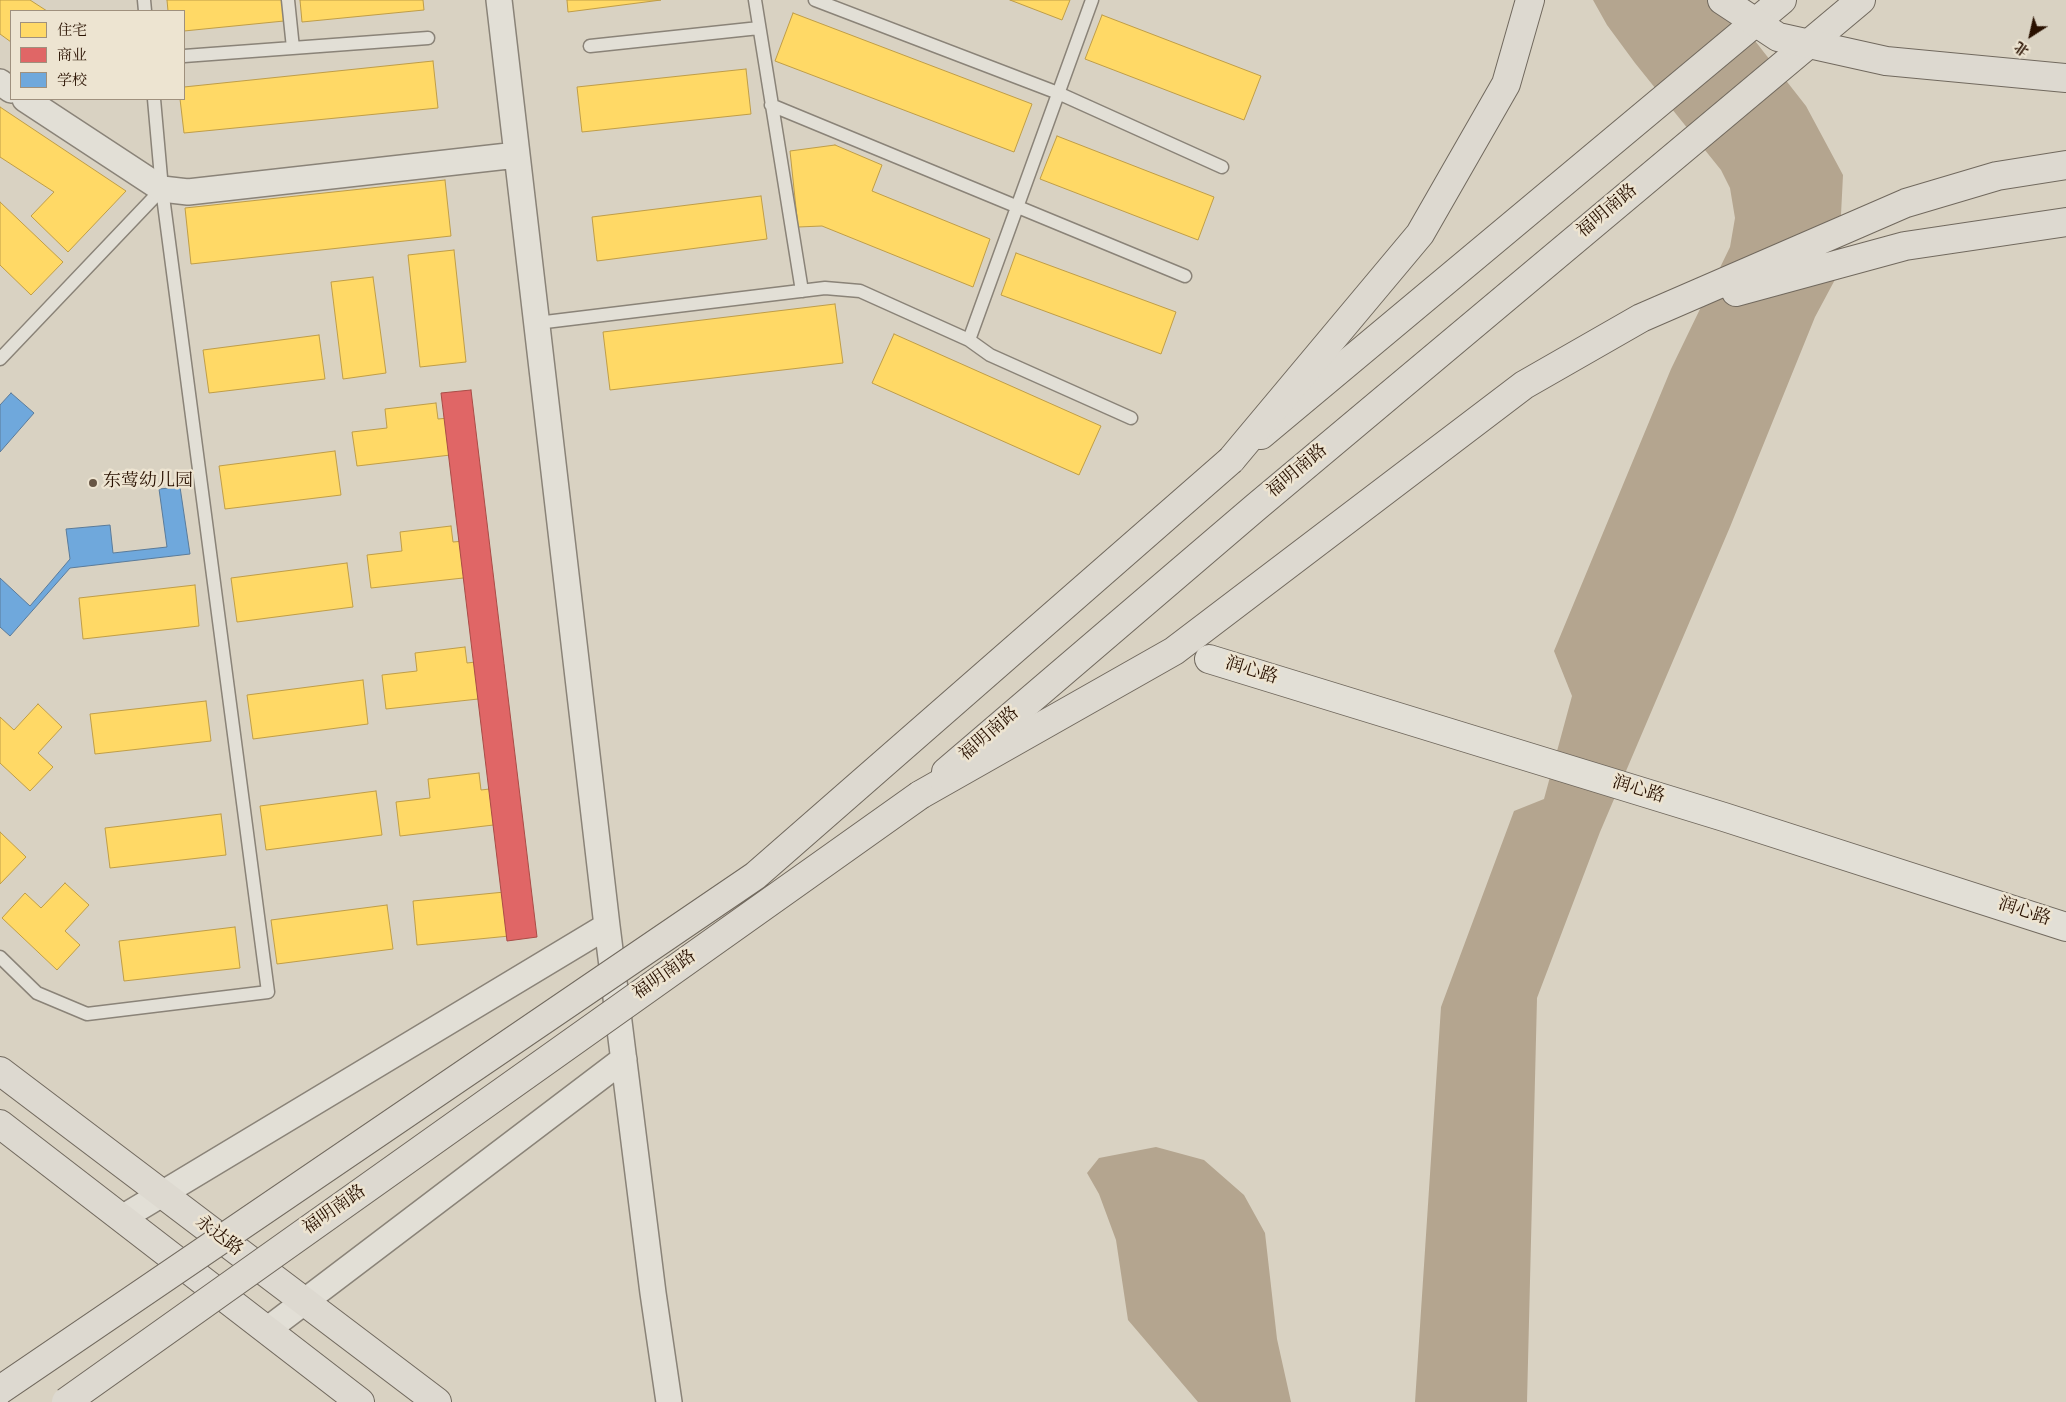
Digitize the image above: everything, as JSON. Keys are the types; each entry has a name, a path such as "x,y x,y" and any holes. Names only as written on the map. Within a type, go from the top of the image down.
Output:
{"main road":[{"path":"1231,460 1420,234 1506,84 1530,0"},
{"path":"1722,0 1778,37 1886,61 2066,78"},
{"name":"福明南路","path":"0,1390 755,876 1231,460 1782,0"},
{"name":"福明南路","path":"66,1402 920,795 1263,500 1861,0"},
{"path":"920,795 1174,651 1524,385 1641,318 1906,203 1998,176 2066,165"},
{"path":"1641,318 1905,246 2066,222"},
{"name":"永达路","path":"0,1071 437,1402"},
{"path":"0,1124 360,1402"}],"street":[{"path":"499,0 607,926 653,1293 669,1402"},
{"path":"27,100 162,189 188,192 517,154"},
{"name":"润心路","path":"1209,659 1724,817 2066,926"},
{"path":"122,1218 607,926"},
{"path":"267,1330 624,1059"}],"lane":[{"path":"288,0 293,48"},
{"path":"755,0 802,291"},
{"path":"815,0 1058,93 1222,166"},
{"path":"969,340 1092,0"},
{"path":"590,46 759,28"},
{"path":"185,56 428,38"},
{"path":"0,957 37,993 87,1014 268,992 162,189 154,100"},
{"path":"772,105 1185,276"},
{"path":"0,359 162,189"},
{"path":"537,323 825,288 860,292 969,340 990,355 1132,418"}],"shaded area":[{"path":"1593,0 1723,0 1806,106 1843,175 1838,274 1815,317 1730,527 1600,832 1537,998 1527,1402 1415,1402 1441,1007 1514,811 1544,799 1572,696 1554,651 1671,369 1730,247 1735,218 1730,188 1721,170 1635,63 1607,25"},
{"path":"1156,1147 1204,1160 1244,1195 1265,1233 1277,1339 1291,1402 1198,1402 1128,1320 1116,1240 1099,1194 1087,1173 1099,1158"}],"building: 住宅":[{"path":"0,0 30,0 45,10 10,10 10,41 0,34"},
{"path":"167,0 282,0 284,21 185,31 185,10 168,10"},
{"path":"300,0 423,0 424,10 302,22"},
{"path":"567,0 661,0 568,12"},
{"path":"1010,0 1070,0 1062,20"},
{"path":"793,13 1032,104 1014,152 775,61"},
{"path":"1102,15 1261,76 1244,120 1085,59"},
{"path":"433,61 438,108 184,133 180,100 185,100 185,87"},
{"path":"746,69 751,114 582,132 577,87"},
{"path":"0,107 126,191 68,252 31,216 54,192 0,157"},
{"path":"1057,136 1214,197 1198,240 1040,179"},
{"path":"835,145 882,165 872,191 990,239 973,287 822,226 798,227 790,151"},
{"path":"445,180 451,236 191,264 185,208"},
{"path":"761,196 767,239 597,261 592,217"},
{"path":"0,202 63,262 31,295 0,265"},
{"path":"454,250 466,362 420,367 408,255"},
{"path":"1016,253 1176,312 1161,354 1001,295"},
{"path":"373,277 386,373 343,379 331,282"},
{"path":"835,304 843,363 610,390 603,332"},
{"path":"894,334 1101,426 1079,475 872,383"},
{"path":"319,335 325,379 209,393 203,350"},
{"path":"436,403 438,419 472,416 476,452 357,466 352,432 387,428 385,409"},
{"path":"335,451 341,495 225,509 219,466"},
{"path":"451,526 453,542 486,539 491,575 371,588 367,555 402,551 400,532"},
{"path":"347,563 353,607 237,622 231,578"},
{"path":"195,585 199,626 83,639 79,598"},
{"path":"465,647 467,663 501,659 506,696 386,709 382,675 417,671 415,653"},
{"path":"363,680 368,724 253,739 247,695"},
{"path":"206,701 211,741 95,754 90,714"},
{"path":"38,704 62,727 38,753 53,767 30,791 0,763 0,717 14,730"},
{"path":"479,773 481,790 515,786 519,822 400,836 396,802 430,798 428,779"},
{"path":"376,791 382,835 266,850 260,806"},
{"path":"221,814 226,855 110,868 105,828"},
{"path":"0,832 26,857 0,884"},
{"path":"65,883 89,905 65,931 80,945 57,970 2,918 25,893 41,908"},
{"path":"525,890 530,934 417,945 413,901"},
{"path":"387,905 393,949 277,964 271,920"},
{"path":"235,927 240,968 124,981 119,941"}],"building: 商业":[{"path":"471,390 537,937 507,941 441,393"}],"building: 学校":[{"path":"11,393 34,413 0,452 0,405"},
{"path":"180,487 190,554 70,568 10,636 0,627 0,578 30,606 70,559 66,529 110,525 113,553 167,547 159,489"}],"place":[{"name":"东莺幼儿园","path":"93,483"}]}
